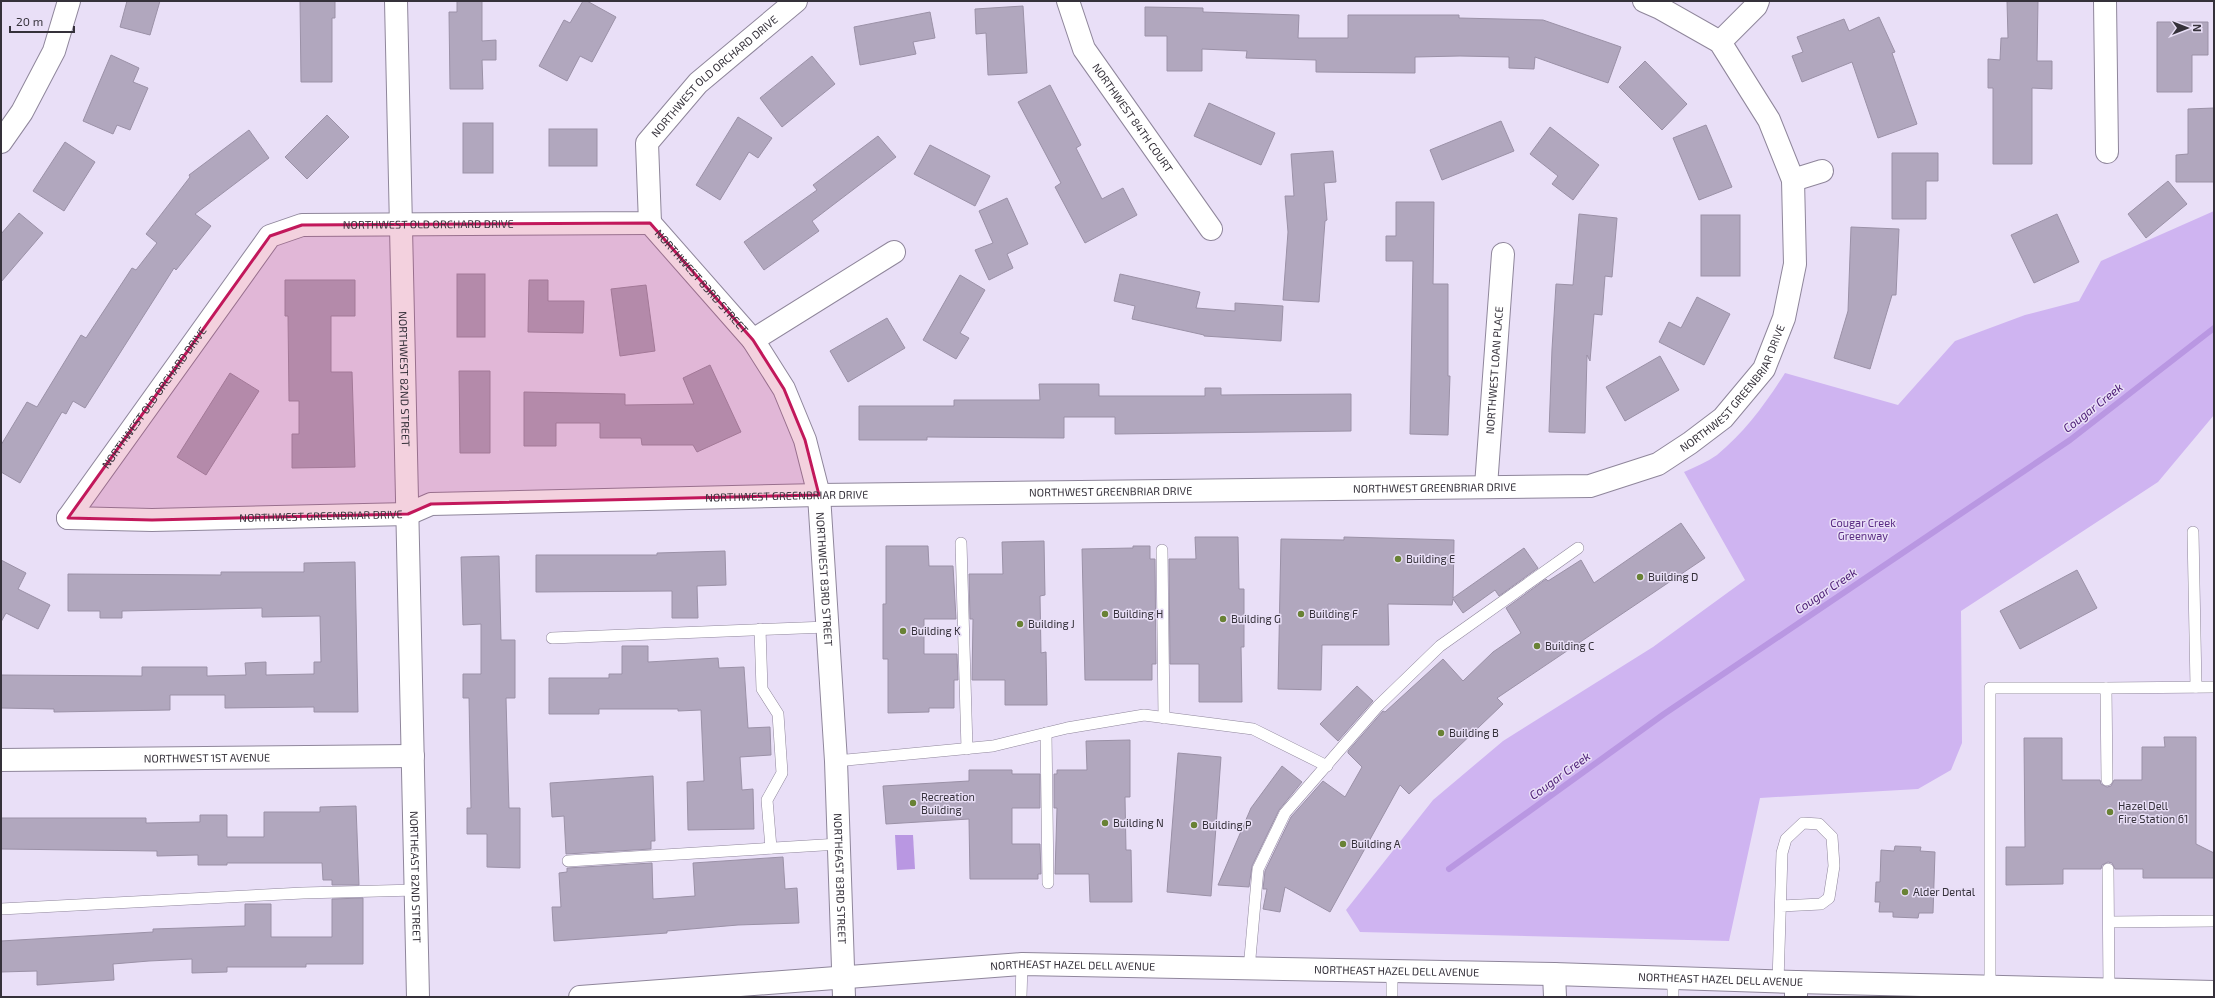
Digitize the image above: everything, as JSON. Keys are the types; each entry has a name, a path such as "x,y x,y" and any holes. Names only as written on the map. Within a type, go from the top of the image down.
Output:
{"street":[{"path":"1,142 22,112 54,50 69,1"},
{"name":"NORTHWEST 82ND STREET","path":"396,1 413,756"},
{"name":"NORTHWEST OLD ORCHARD DRIVE","path":"68,518 270,236 302,225 650,223 647,143 698,83 796,1"},
{"name":"NORTHWEST 84TH COURT","path":"1068,1 1084,49 1211,230"},
{"path":"1644,1 1660,8 1720,42 1756,6 1758,1"},
{"path":"2105,1 2107,152"},
{"name":"NORTHWEST GREENBRIAR DRIVE","path":"68,518 152,520 408,514 431,504 819,495 1486,486 1590,486 1658,464 1690,443 1723,418 1764,369 1784,318 1795,264 1793,180 1769,120 1720,42"},
{"path":"1793,180 1822,172"},
{"name":"NORTHWEST 83RD STREET","path":"650,223 753,340 784,389 805,440 819,495 836,761"},
{"name":"NORTHWEST 83RD STREET","path":"753,340 894,252"},
{"name":"NORTHWEST LOAN PLACE","path":"1486,486 1503,254"},
{"name":"NORTHWEST 1ST AVENUE","path":"1,760 413,756"},
{"name":"NORTHEAST 82ND STREET","path":"413,756 418,997"},
{"name":"NORTHEAST 83RD STREET","path":"836,761 844,987"},
{"name":"NORTHEAST HAZEL DELL AVENUE","path":"580,997 844,987 1022,964 1554,974 1673,988 1990,987 2214,992"},
{"path":"1554,974 1555,997"}],"lane":[{"path":"2193,532 2196,687"},
{"path":"961,543 967,749"},
{"path":"1249,969 1258,869 1285,813 1378,706 1440,646 1578,548"},
{"path":"1162,550 1164,718"},
{"path":"552,638 827,627"},
{"path":"760,630 762,689 778,714 782,773 767,800 771,848"},
{"path":"1990,987 1990,688 2214,687"},
{"path":"2106,688 2107,780"},
{"path":"836,761 993,746 1046,733 1144,715 1252,729 1327,766"},
{"path":"1046,733 1048,883"},
{"path":"1781,906 1821,904 1829,898 1834,866 1832,837 1819,824 1803,823 1786,839 1782,853 1781,906 1790,987"},
{"path":"568,861 839,844"},
{"path":"2108,869 2109,990"},
{"path":"1,909 303,893 416,890"},
{"path":"2109,922 2214,921"},
{"path":"1021,997 1022,964"},
{"path":"1392,972 1392,997"}],"highlighted area":[{"path":"650,223 753,340 784,389 805,440 819,495 431,504 408,514 152,520 68,518 270,236 302,225"}],"green space":[{"name":"Cougar Creek Greenway","path":"2214,211 2214,415 2158,482 1961,611 1962,743 1951,770 1918,789 1760,798 1729,941 1360,932 1346,910 1433,800 1503,741 1653,647 1745,580 1684,472 1713,458 1737,437 1754,417 1785,373 1898,405 1955,341 2025,315 2079,301 2101,261"}],"shaded area":[{"path":"895,835 913,835 915,869 897,870"}],"building":[{"path":"127,1 160,1 150,35 120,27"},
{"path":"300,1 335,1 335,18 332,18 332,82 301,82"},
{"path":"457,1 482,1 482,41 496,40 496,60 482,60 483,89 450,89 449,12 457,12"},
{"path":"583,1 587,1 616,17 592,62 580,56 567,81 539,66 564,20 570,23"},
{"path":"2007,1 2038,1 2037,61 2052,61 2052,89 2032,88 2032,164 1993,164 1993,88 1988,88 1988,59 2000,60 2001,38 2008,38"},
{"path":"1023,6 1027,73 988,75 986,33 976,34 975,9"},
{"path":"1145,7 1203,8 1203,12 1299,15 1298,38 1348,38 1348,15 1459,15 1459,18 1543,20 1621,47 1608,83 1535,57 1534,69 1509,68 1509,57 1460,56 1415,57 1415,73 1316,72 1316,60 1246,58 1247,51 1202,49 1202,71 1167,71 1167,36 1145,36"},
{"path":"930,12 935,38 913,42 916,54 860,65 854,27"},
{"path":"1879,17 1895,52 1892,53 1917,124 1878,138 1852,62 1802,82 1792,56 1803,52 1797,37 1844,19 1849,31"},
{"path":"2157,22 2208,22 2208,55 2192,55 2192,92 2157,92"},
{"path":"111,55 139,68 133,82 148,88 130,130 117,125 113,134 83,121"},
{"path":"812,56 835,84 782,127 760,98"},
{"path":"1645,61 1687,104 1662,130 1619,87"},
{"path":"1050,85 1081,145 1076,148 1102,199 1123,188 1137,215 1085,243 1055,187 1061,183 1018,102"},
{"path":"1209,103 1275,133 1261,165 1194,136"},
{"path":"2214,108 2214,182 2176,182 2176,155 2188,154 2188,109"},
{"path":"327,115 349,137 307,179 285,157"},
{"path":"738,117 772,138 758,158 749,152 720,200 696,185"},
{"path":"1501,121 1514,151 1442,180 1430,150"},
{"path":"463,123 493,123 493,173 463,173"},
{"path":"1706,125 1732,187 1699,200 1673,138"},
{"path":"1550,127 1599,165 1573,200 1552,184 1558,176 1530,154"},
{"path":"549,129 597,129 597,166 549,166"},
{"path":"249,130 269,158 195,214 211,226 176,270 174,268 85,408 73,401 66,414 62,412 20,483 1,472 1,445 27,402 37,407 81,335 86,338 132,268 136,270 157,243 146,234 190,177 189,175"},
{"path":"878,136 896,157 812,221 819,231 764,270 744,242 817,190 813,185"},
{"path":"65,142 95,162 64,211 33,191"},
{"path":"930,145 990,176 975,206 914,174"},
{"path":"1333,151 1336,182 1324,183 1327,220 1325,221 1319,302 1283,300 1288,232 1285,196 1294,196 1291,154"},
{"path":"1892,153 1938,153 1938,181 1926,181 1926,219 1892,219"},
{"path":"2168,181 2187,204 2146,238 2128,214"},
{"path":"1007,198 1028,244 1007,254 1013,268 989,280 975,250 993,243 979,211"},
{"path":"1396,202 1434,202 1433,284 1448,284 1448,376 1450,376 1448,435 1410,434 1413,261 1386,261 1386,236 1396,236"},
{"path":"19,213 43,233 1,282 1,234"},
{"path":"1579,214 1617,218 1612,277 1605,276 1602,315 1594,314 1590,361 1587,355 1585,433 1549,432 1556,284 1573,285"},
{"path":"2057,214 2079,262 2034,283 2011,235"},
{"path":"1701,215 1740,215 1740,276 1701,276"},
{"path":"1851,227 1899,229 1896,295 1892,295 1870,369 1834,358 1848,311"},
{"path":"457,274 485,274 485,337 457,337"},
{"path":"1120,274 1200,292 1196,308 1235,311 1235,303 1283,306 1281,341 1204,336 1132,319 1135,306 1114,301"},
{"path":"960,275 985,290 960,333 969,338 956,359 923,340"},
{"path":"285,280 355,280 355,316 331,316 331,372 352,372 355,467 292,468 292,434 299,434 299,401 289,401 288,316 285,316"},
{"path":"529,280 548,280 548,301 584,301 583,333 528,332"},
{"path":"646,285 655,351 620,356 611,289"},
{"path":"1697,297 1730,314 1704,365 1659,342 1669,322 1681,328"},
{"path":"887,318 905,348 848,382 830,351"},
{"path":"1660,356 1679,390 1625,421 1606,387"},
{"path":"710,365 741,432 697,452 693,445 642,445 641,438 600,438 600,423 556,423 556,446 524,446 524,392 625,394 625,405 694,404 683,378"},
{"path":"459,371 490,371 490,453 460,453"},
{"path":"230,373 259,391 206,475 177,457"},
{"path":"1039,384 1099,384 1099,396 1205,396 1205,388 1221,388 1221,395 1351,394 1351,431 1115,434 1115,417 1064,417 1064,438 927,437 927,440 859,440 859,406 954,406 954,400 1040,400"},
{"path":"1681,523 1705,558 1497,698 1503,704 1409,794 1400,785 1330,912 1285,887 1280,912 1263,909 1267,889 1263,889 1265,871 1291,817 1323,781 1345,797 1362,767 1348,753 1348,751 1383,711 1385,712 1443,659 1463,681 1493,652 1521,633 1506,608 1546,579 1548,581 1581,560 1594,583"},
{"name":"Building G","path":"1195,537 1238,537 1239,589 1244,589 1244,647 1241,647 1242,702 1199,702 1199,664 1170,664 1169,559 1196,559"},
{"path":"1344,537 1454,540 1453,598 1524,548 1538,568 1499,596 1495,590 1463,613 1453,599 1452,605 1388,604 1389,645 1322,645 1321,690 1278,689 1281,539 1344,540"},
{"name":"Building J","path":"1044,541 1045,595 1040,596 1041,653 1046,652 1047,705 1005,705 1005,680 972,680 973,619 970,619 969,574 1003,574 1002,542"},
{"name":"Building K","path":"886,546 928,546 929,566 953,566 956,619 924,619 924,654 957,654 958,680 954,680 954,708 929,708 929,712 888,713 888,659 883,659 883,604 886,604"},
{"path":"1133,546 1150,546 1150,559 1155,559 1156,664 1152,664 1152,680 1085,680 1082,549 1133,548"},
{"path":"725,551 726,585 697,586 698,618 672,618 672,591 536,592 536,555 657,555 657,553"},
{"path":"499,556 501,640 515,640 515,698 506,698 509,808 520,808 520,868 487,867 487,834 467,834 467,808 471,808 469,698 463,698 463,674 481,674 481,624 463,625 461,557"},
{"path":"1,560 26,573 18,589 50,605 38,629 6,613 1,622"},
{"path":"355,562 358,712 314,712 314,707 225,708 225,695 170,695 170,710 54,712 54,709 1,708 1,675 142,676 142,667 207,667 207,676 246,675 245,663 266,662 266,675 314,674 314,662 321,662 320,616 262,617 262,608 122,611 122,618 100,618 100,611 68,611 68,574 221,575 221,572 304,572 304,563"},
{"path":"2077,570 2097,608 2020,649 2000,611"},
{"path":"622,646 648,646 648,662 718,658 719,668 744,667 748,728 770,727 771,755 740,757 742,790 753,789 754,829 688,830 687,782 704,781 701,710 678,711 678,709 599,709 599,714 549,714 549,678 609,678 609,674 622,674"},
{"path":"1357,686 1373,701 1338,741 1320,724"},
{"name":"Hazel Dell Fire Station 61","path":"2164,737 2196,737 2196,844 2214,853 2214,878 2143,878 2143,869 2115,869 2112,863 2108,862 2102,865 2101,869 2063,869 2063,884 2006,885 2006,847 2025,847 2024,738 2062,738 2062,780 2100,780 2101,784 2107,787 2111,786 2114,780 2142,780 2142,747 2165,747"},
{"name":"Building N","path":"1130,740 1130,797 1125,797 1126,850 1131,850 1132,902 1090,902 1089,874 1055,874 1057,808 1054,808 1054,774 1057,774 1057,770 1087,770 1086,741"},
{"name":"Building P","path":"1178,753 1221,757 1211,896 1167,892"},
{"path":"1282,766 1302,782 1279,810 1252,866 1249,887 1218,885 1251,808"},
{"path":"969,770 1012,770 1012,774 1040,774 1040,808 1012,808 1012,844 1040,844 1041,874 1038,874 1038,879 970,879 969,819 886,824 883,786 969,781"},
{"path":"653,776 655,841 651,841 651,849 566,854 564,816 552,817 550,783"},
{"path":"356,806 359,885 332,885 332,880 323,880 322,863 227,863 227,865 198,865 198,855 157,856 157,851 1,849 1,818 146,818 146,823 200,822 200,815 227,815 227,837 264,837 264,812 320,812 320,807"},
{"name":"Alder Dental","path":"1895,846 1921,847 1920,851 1935,852 1933,913 1919,913 1918,918 1893,917 1893,912 1879,912 1880,902 1875,902 1876,882 1880,882 1881,850 1894,851"},
{"path":"783,857 785,889 797,888 799,923 738,925 667,931 667,933 554,941 552,907 561,907 559,873 567,872 567,868 652,863 653,899 695,896 693,863"},
{"path":"363,898 363,964 306,964 306,967 227,967 227,972 192,973 192,959 149,961 113,964 114,980 37,985 37,971 1,972 1,941 153,932 153,929 245,926 245,904 271,904 271,937 332,937 332,899"}],"waterway":[{"name":"Cougar Creek","path":"1449,869 1664,714 2070,440 2214,328"}],"place":[{"name":"Building E","path":"1398,559"},
{"name":"Building D","path":"1640,577"},
{"name":"Building H","path":"1105,614"},
{"name":"Building F","path":"1301,614"},
{"name":"Building G","path":"1223,619"},
{"name":"Building J","path":"1020,624"},
{"name":"Building K","path":"903,631"},
{"name":"Building C","path":"1537,646"},
{"name":"Building B","path":"1441,733"},
{"name":"Recreation Building","path":"913,803"},
{"name":"Hazel Dell Fire Station 61","path":"2110,812"},
{"name":"Building N","path":"1105,823"},
{"name":"Building P","path":"1194,825"},
{"name":"Building A","path":"1343,844"},
{"name":"Alder Dental","path":"1905,892"}]}
